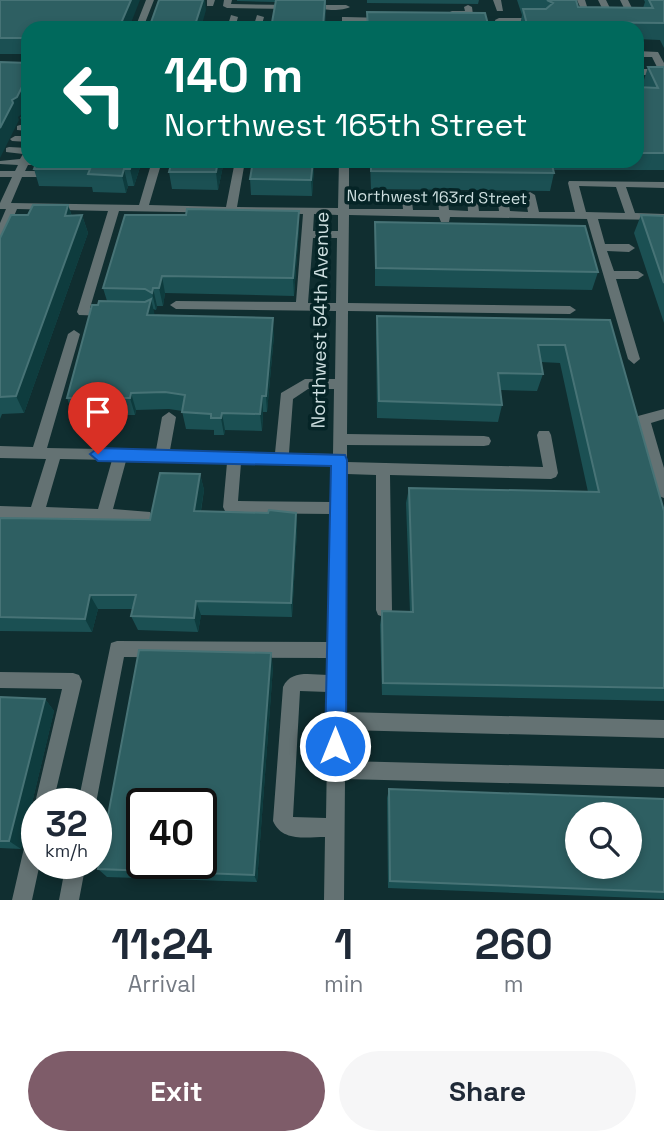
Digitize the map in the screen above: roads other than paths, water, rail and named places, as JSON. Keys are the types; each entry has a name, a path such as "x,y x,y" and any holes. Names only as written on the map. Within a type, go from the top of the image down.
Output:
{"street":[{"path":"142,21 150,0"},
{"path":"228,0 227,6 321,4 345,13 399,16"},
{"path":"497,0 500,9"},
{"path":"581,0 587,14"},
{"path":"602,0 608,12 630,12 624,0"},
{"path":"443,6 444,13 469,10 471,20 443,20"},
{"path":"233,21 234,17"},
{"path":"259,21 260,17"},
{"path":"499,21 543,20"},
{"path":"644,72 664,72 650,43"},
{"path":"644,54 654,54"},
{"path":"15,139 21,139"},
{"path":"9,150 21,153"},
{"path":"4,162 21,157"},
{"path":"0,235 6,206 21,168"},
{"path":"143,208 155,168"},
{"path":"231,209 239,168"},
{"name":"Northwest 54th Avenue","path":"334,900 344,168"},
{"path":"0,174 38,174"},
{"path":"634,359 600,247 572,183 664,185"},
{"path":"620,184 631,216"},
{"path":"442,193 447,237"},
{"path":"344,195 407,197 401,216"},
{"path":"472,195 474,213"},
{"path":"502,195 505,214"},
{"path":"530,195 539,218"},
{"name":"Northwest 163rd Street","path":"6,206 309,210 401,216 474,213 494,220 505,214 539,218 586,215 664,216"},
{"path":"115,207 83,312 122,312"},
{"path":"302,306 309,210"},
{"path":"307,234 343,235"},
{"path":"600,247 629,248"},
{"path":"609,275 638,275"},
{"path":"176,305 570,310"},
{"path":"38,453 74,334"},
{"path":"282,459 286,397 305,384 340,384"},
{"path":"664,414 643,420 664,492"},
{"path":"162,456 169,417"},
{"path":"0,452 282,459 383,469 551,473 544,435"},
{"path":"339,439 484,441"},
{"path":"37,513 54,454"},
{"path":"104,514 120,455"},
{"path":"234,458 230,507 338,508"},
{"path":"383,469 384,610"},
{"path":"0,512 145,516"},
{"path":"91,788 117,649 336,650"},
{"path":"0,681 72,681 47,788"},
{"path":"335,828 289,827 283,821 292,687 296,683 336,684"},
{"path":"335,721 664,729"},
{"path":"335,770 664,778"},
{"path":"22,900 27,879"},
{"path":"69,900 73,879"}]}
